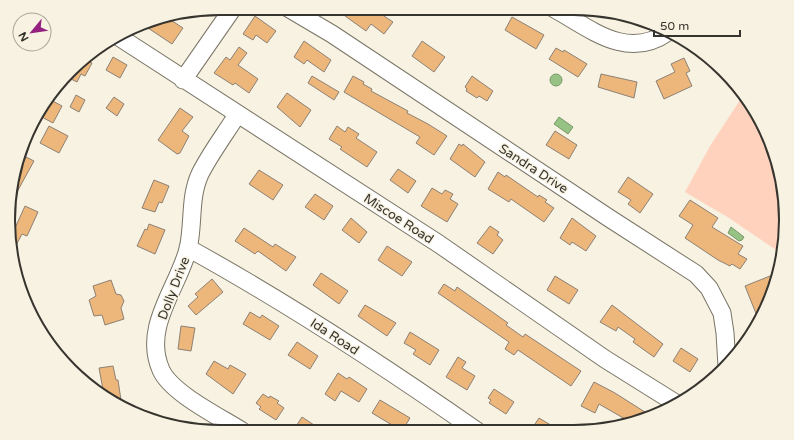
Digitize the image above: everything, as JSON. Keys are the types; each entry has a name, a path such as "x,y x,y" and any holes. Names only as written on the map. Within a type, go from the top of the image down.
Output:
{"street":[{"path":"184,80 228,15"},
{"name":"Sandra Drive","path":"300,15 332,34 608,218 696,274 709,288 722,313 726,357"},
{"path":"566,15 613,40 626,44 652,41 663,35"},
{"name":"Miscoe Road","path":"122,39 438,244 605,359 671,401"},
{"name":"Dolly Drive","path":"233,425 172,386 165,377 158,362 155,341 158,325 169,293 188,248 194,191 201,174 237,115"},
{"name":"Ida Road","path":"188,248 285,304 413,386 468,425"}],"shaded area":[{"path":"554,74 558,74 562,80 558,86 554,86 550,82 550,78"},
{"path":"740,100 758,129 772,167 779,207 779,233 776,250 729,218 685,192 710,146"},
{"path":"559,117 573,127 568,134 554,124"},
{"path":"731,227 744,237 742,240 739,241 728,233"}],"building":[{"path":"344,15 382,15 393,22 384,34 371,24 366,31"},
{"path":"255,16 276,31 267,43 256,35 253,40 243,34"},
{"path":"512,17 544,35 536,49 505,30"},
{"path":"172,21 183,28 172,44 148,28"},
{"path":"304,41 331,60 324,72 307,60 304,64 294,57"},
{"path":"422,41 445,57 434,72 412,56"},
{"path":"239,47 247,53 238,65 258,79 249,93 235,83 233,85 214,73 226,57 230,60"},
{"path":"556,48 563,52 564,50 587,64 578,77 549,59"},
{"path":"113,57 127,65 120,78 106,70"},
{"path":"684,58 690,71 686,73 692,86 664,99 656,81 675,72 671,64"},
{"path":"89,62 92,63 85,76 81,74 77,82 71,79"},
{"path":"601,74 637,82 634,98 598,87"},
{"path":"312,76 339,92 334,100 308,83"},
{"path":"353,76 364,82 363,84 372,89 371,91 408,111 407,113 447,136 434,155 416,143 420,137 344,92"},
{"path":"472,76 493,91 487,101 479,96 477,98 466,91 467,89 465,87"},
{"path":"287,93 311,110 300,127 277,107"},
{"path":"76,95 85,100 79,112 70,107"},
{"path":"114,97 124,104 117,116 106,108"},
{"path":"53,101 62,106 53,123 42,117"},
{"path":"180,108 193,117 182,131 189,136 180,153 177,154 158,140"},
{"path":"49,126 68,136 59,153 40,143"},
{"path":"337,126 345,132 348,127 359,134 356,138 377,152 367,167 340,149 342,147 329,139"},
{"path":"555,131 577,145 569,159 546,145"},
{"path":"459,144 462,146 463,144 485,162 475,177 450,159"},
{"path":"25,157 34,161 17,191"},
{"path":"398,169 416,181 408,193 390,180"},
{"path":"259,170 283,185 273,200 249,184"},
{"path":"498,172 505,177 506,175 538,197 539,195 547,200 545,202 554,208 544,222 511,199 509,202 488,189"},
{"path":"628,177 653,194 640,213 628,204 631,200 618,192"},
{"path":"154,180 169,186 162,203 159,202 155,212 142,208"},
{"path":"432,188 442,194 445,190 453,194 450,199 458,204 447,222 421,206"},
{"path":"315,194 333,206 324,220 305,207"},
{"path":"690,200 718,218 712,227 743,246 738,254 747,259 740,269 732,264 730,266 718,260 685,238 693,225 679,216"},
{"path":"25,206 38,212 27,236 22,234 17,244 15,228"},
{"path":"351,218 367,232 359,243 342,230"},
{"path":"572,218 596,236 586,251 572,242 570,245 560,238"},
{"path":"149,224 165,230 155,254 137,246"},
{"path":"490,226 499,232 497,235 503,240 493,254 477,243"},
{"path":"244,228 273,247 275,244 296,257 286,271 258,251 255,254 235,241"},
{"path":"387,246 412,262 402,276 378,260"},
{"path":"321,273 348,291 339,304 313,285"},
{"path":"555,276 578,290 569,304 547,290"},
{"path":"771,276 756,314 745,286"},
{"path":"212,279 223,292 196,315 188,306 198,297 195,294"},
{"path":"111,280 116,294 121,295 124,301 121,308 124,319 105,325 102,315 94,316 89,300 96,296 93,286"},
{"path":"444,284 455,291 457,287 508,323 506,325 523,337 525,334 581,371 571,386 518,350 514,355 505,349 509,342 438,293"},
{"path":"365,305 396,323 387,336 358,316"},
{"path":"612,305 663,344 654,357 633,342 635,339 618,327 616,331 600,322"},
{"path":"250,312 260,318 262,315 279,326 270,340 243,324"},
{"path":"181,326 195,328 191,351 178,349"},
{"path":"410,332 439,350 430,365 413,354 416,350 404,343"},
{"path":"297,342 318,356 310,369 288,355"},
{"path":"681,348 698,359 690,372 673,361"},
{"path":"458,357 466,362 462,368 475,376 467,390 446,377"},
{"path":"214,361 228,369 230,365 246,374 233,394 206,374"},
{"path":"113,366 116,380 118,380 121,400 103,388 99,368"},
{"path":"338,373 347,379 349,377 367,389 359,402 341,391 335,401 325,394"},
{"path":"594,382 645,412 624,419 599,404 595,413 581,406"},
{"path":"494,389 514,402 506,414 489,403 491,400 488,398"},
{"path":"263,394 269,398 270,396 279,401 277,403 284,408 276,420 259,409 261,407 256,403"},
{"path":"380,400 410,418 406,425 392,425 372,413"},
{"path":"302,417 314,425 297,425"},
{"path":"539,418 551,425 534,425"}]}
